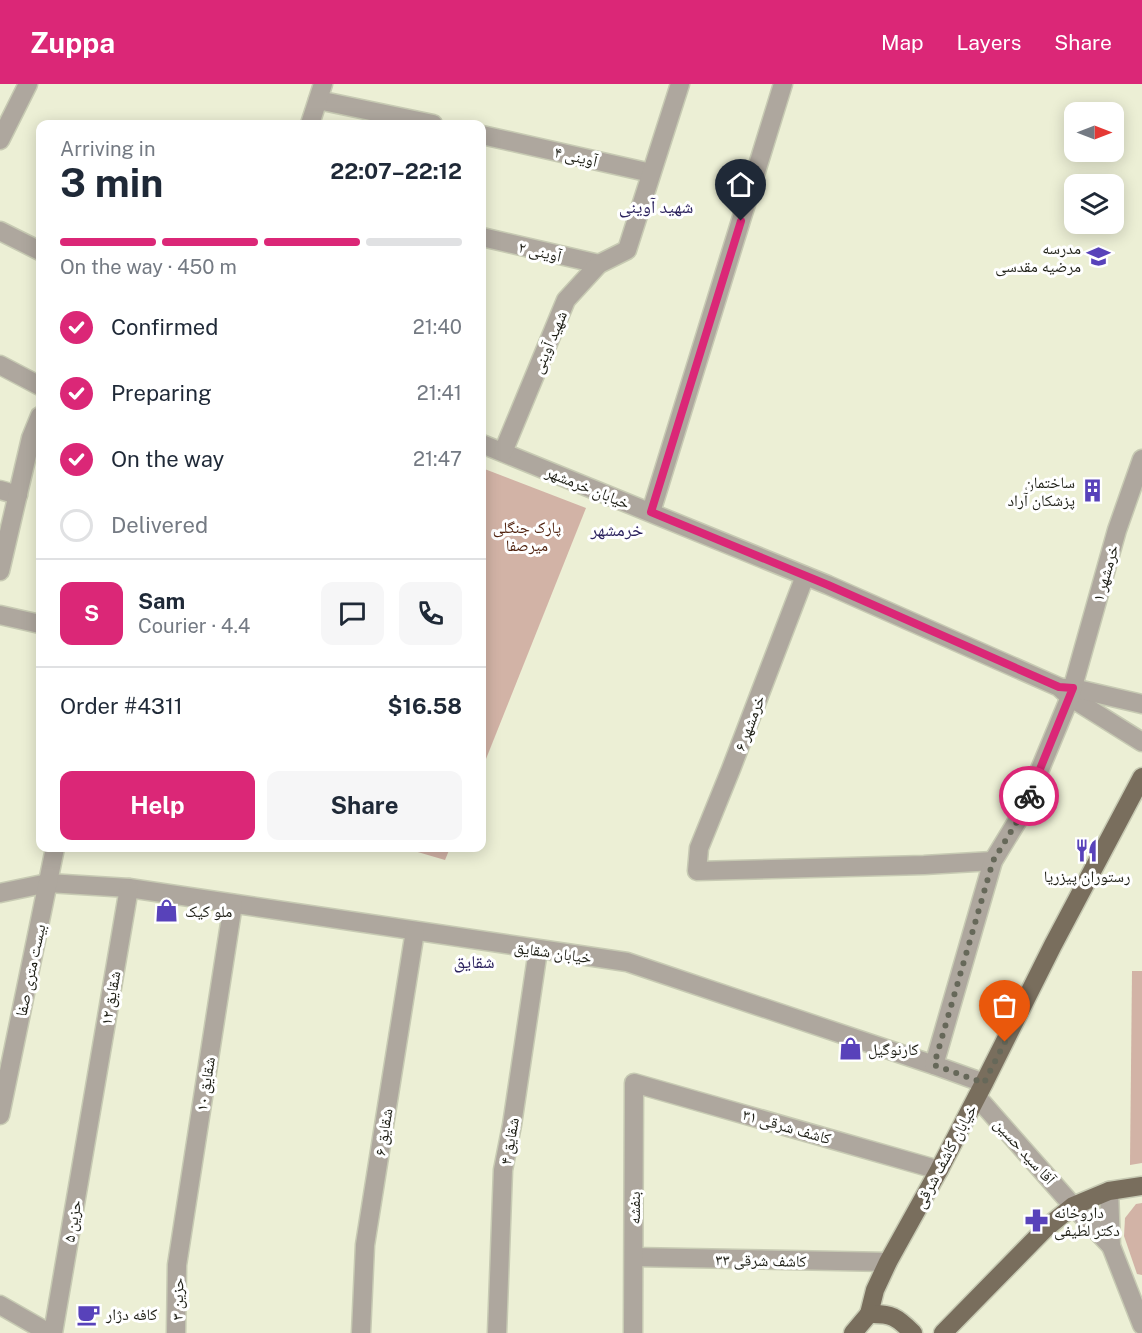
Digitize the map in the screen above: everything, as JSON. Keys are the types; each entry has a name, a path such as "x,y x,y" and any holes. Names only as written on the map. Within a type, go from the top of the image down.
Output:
{"main road":[{"name":"خیابان کاشف شرقی","path":"869,1314 875,1290 888,1262 939,1170 1053,945 1142,777"},
{"path":"943,1333 959,1327 1046,1228 1073,1206 1109,1191 1142,1186"},
{"path":"853,1333 869,1314 890,1315 913,1333"}],"street":[{"path":"0,140 28,84"},
{"name":"شهید آوینی","path":"503,452 566,300 599,264 627,250 680,84"},
{"path":"651,512 783,84"},
{"path":"311,120 321,92 419,120"},
{"name":"آوینی ۴","path":"486,136 651,173"},
{"path":"0,231 36,249"},
{"name":"آوینی ۲","path":"486,238 599,264"},
{"path":"0,365 36,384"},
{"path":"0,571 31,438 36,426"},
{"name":"خیابان خرمشهر","path":"486,446 805,576 1067,691"},
{"name":"خرمشهر ۱","path":"934,1065 993,861 1021,815 1067,691 1117,530 1142,459"},
{"path":"0,490 18,495"},
{"name":"خرمشهر ۶","path":"805,576 699,848 697,871 993,861"},
{"path":"0,615 36,623"},
{"path":"1067,691 1142,704"},
{"path":"1067,691 1142,742"},
{"name":"بیست متری صفا","path":"0,1115 54,852"},
{"name":"خیابان شقایق","path":"0,893 48,883 129,888 627,962 934,1065 980,1090"},
{"name":"شقایق ۱۲","path":"91,1108 129,888"},
{"name":"شقایق ۱۰","path":"177,1265 233,904"},
{"name":"شقایق ۶","path":"361,1333 365,1245 415,931"},
{"name":"شقایق ۴","path":"497,1333 503,1170 512,1125 538,950"},
{"name":"کاشف شرقی ۳۱","path":"634,1083 939,1170"},
{"name":"بنفشه","path":"633,1333 634,1083"},
{"name":"آقا سید حسین","path":"980,1090 1073,1206 1111,1246"},
{"name":"حزین ۵","path":"51,1333 91,1108"},
{"path":"1109,1191 1111,1246 1142,1325"},
{"name":"کاشف شرقی ۳۳","path":"634,1257 888,1262"},
{"name":"حزین ۳","path":"176,1333 177,1265"},
{"path":"0,1305 51,1333"},
{"path":"0,1317 29,1333"}],"green space":[{"name":"پارک جنگلی میرصفا","path":"486,470 586,508 486,759"},
{"path":"418,852 448,852 445,860"},
{"path":"1132,971 1142,971 1142,1163 1130,1165"},
{"path":"1142,1203 1142,1275 1137,1274 1124,1236 1125,1218 1136,1204"}],"way so far":[{"path":"1005,1042 984,1083 934,1065 993,861 1021,815 1029,796"}],"place":[{"name":"مدرسه مرضیه مقدسی","path":"1099,257"},
{"name":"ساختمان پزشکان آراد","path":"1093,491"},
{"name":"رستوران پیزریا","path":"1087,851"},
{"name":"ملو کیک","path":"167,911"},
{"name":"کارنوگیل","path":"850,1049"},
{"name":"داروخانه دکتر لطیفی","path":"1036,1221"},
{"name":"کافه دژار","path":"88,1314"}],"district":[{"name":"شهید آوینی","path":"656,207"},
{"name":"خرمشهر","path":"617,530"},
{"name":"شقایق","path":"474,962"}],"route":[{"path":"741,221 651,512 828,585 1015,669 1059,687 1073,688 1029,796"}]}
